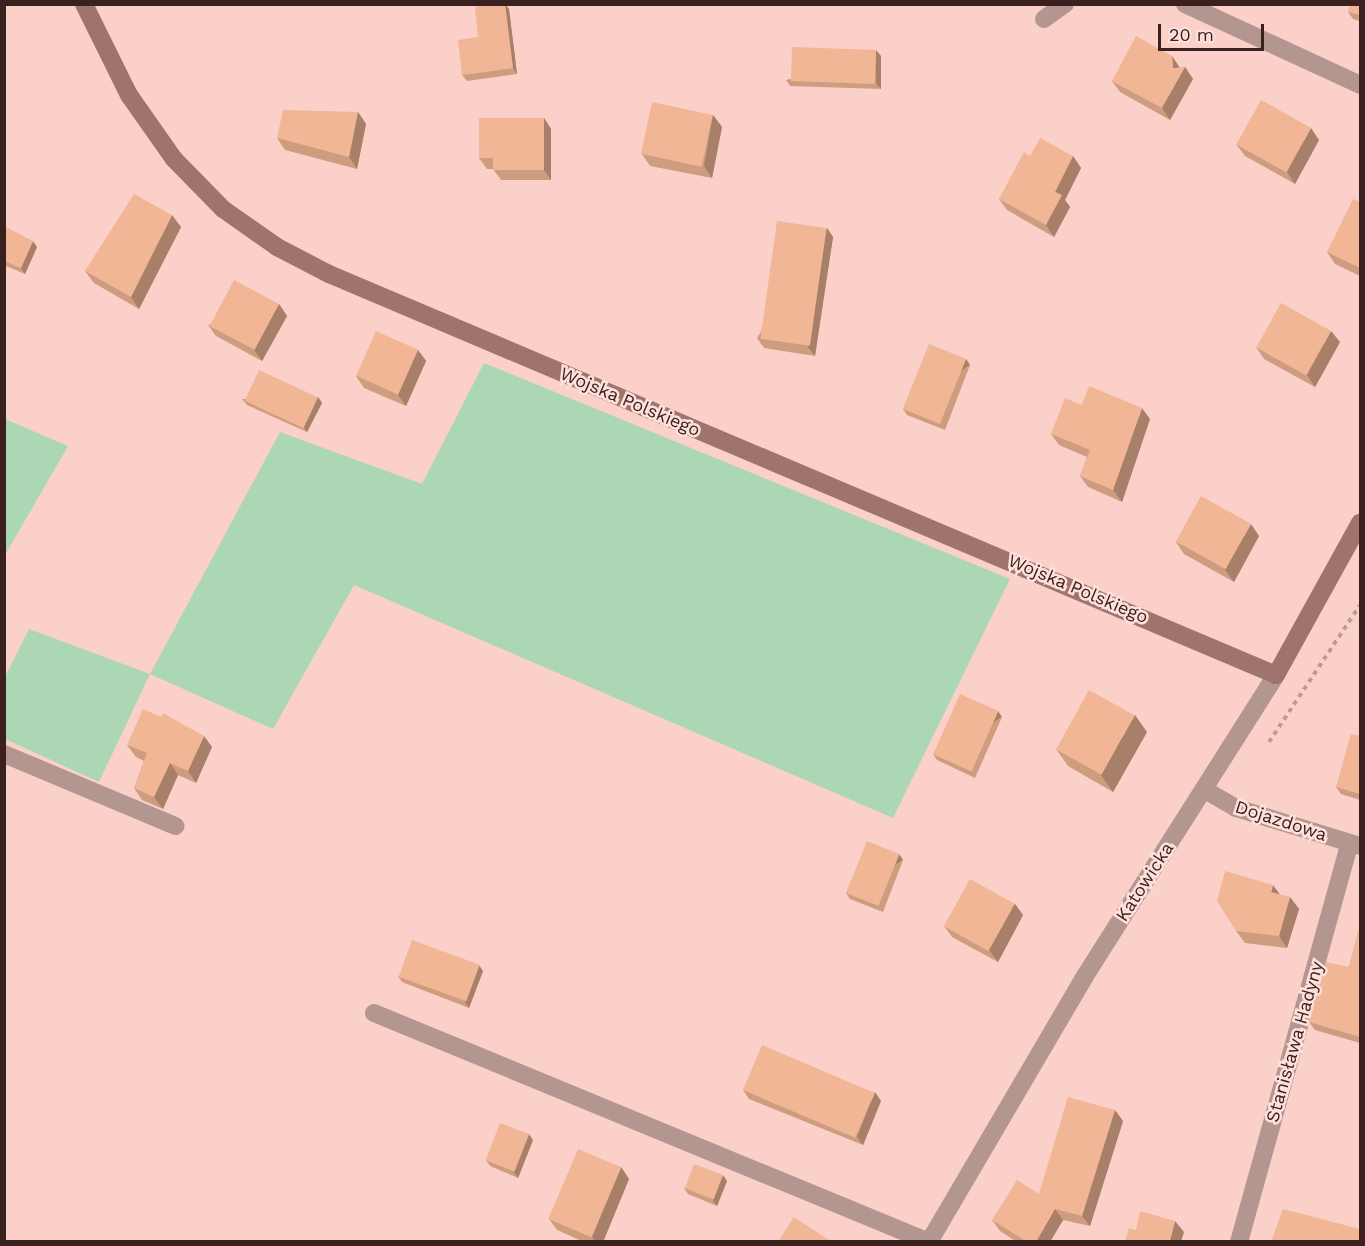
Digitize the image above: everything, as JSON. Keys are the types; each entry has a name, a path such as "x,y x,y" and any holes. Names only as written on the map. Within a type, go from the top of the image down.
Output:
{"street":[{"name":"Wojska Polskiego","path":"84,4 129,95 174,159 223,209 277,247 329,274 1276,675"},
{"path":"1044,19 1065,4"},
{"path":"1185,4 1360,85"},
{"name":"Katowicka","path":"929,1242 1085,976 1276,675 1360,523"},
{"path":"4,754 175,826"},
{"name":"Dojazdowa","path":"1205,790 1236,808 1355,844"},
{"name":"Stanisława Hadyny","path":"1239,1242 1355,844"},
{"path":"374,1013 929,1242"}],"path":[{"path":"1266,747 1360,604"}],"green space":[{"path":"484,363 1010,579 893,818 354,585 273,729 150,674 280,432 422,484"},
{"path":"5,419 68,446 5,555"},
{"path":"29,629 150,674 99,782 5,739 5,677"}],"building":[{"path":"505,4 513,68 462,75 458,40 478,37 475,7"},
{"path":"1350,4 1360,4 1360,15 1348,12"},
{"path":"1136,36 1172,56 1173,68 1185,67 1162,108 1112,81"},
{"path":"792,47 876,50 875,84 791,81"},
{"path":"1261,100 1311,128 1286,172 1236,145"},
{"path":"652,102 713,115 702,167 641,154"},
{"path":"283,110 358,112 349,157 277,138"},
{"path":"479,118 544,118 544,170 493,170 493,158 479,158"},
{"path":"1040,138 1073,156 1055,192 1062,195 1046,225 999,199 1024,152 1030,156"},
{"path":"134,194 172,215 131,297 85,271"},
{"path":"1353,199 1360,202 1360,268 1327,252"},
{"path":"777,221 827,228 810,346 760,339"},
{"path":"4,226 33,241 21,268 4,261"},
{"path":"234,280 279,304 255,350 210,326"},
{"path":"1281,303 1331,331 1306,375 1256,348"},
{"path":"376,331 418,350 398,394 356,376"},
{"path":"929,344 966,359 940,424 903,409"},
{"path":"259,370 318,397 304,428 245,401"},
{"path":"1089,386 1142,408 1113,490 1080,476 1090,450 1051,434 1065,398 1082,405"},
{"path":"1201,496 1251,524 1226,569 1176,541"},
{"path":"1089,690 1134,715 1102,775 1056,749"},
{"path":"960,694 998,711 972,771 933,754"},
{"path":"143,709 161,717 163,713 204,736 188,771 170,763 154,797 134,788 147,753 127,745"},
{"path":"1351,734 1360,736 1360,794 1336,787"},
{"path":"867,841 899,854 878,906 846,893"},
{"path":"1225,871 1273,885 1271,892 1290,897 1279,936 1236,931 1217,901"},
{"path":"970,879 1015,904 988,951 944,926"},
{"path":"1360,925 1360,1037 1309,1022 1326,962 1349,967"},
{"path":"412,940 480,965 466,1001 399,977"},
{"path":"762,1045 874,1093 855,1138 743,1090"},
{"path":"1068,1097 1115,1110 1082,1216 1055,1209 1036,1242 1027,1242 992,1220 1017,1180 1039,1194"},
{"path":"500,1123 529,1134 515,1171 486,1160"},
{"path":"578,1149 621,1167 592,1237 548,1219"},
{"path":"694,1164 723,1175 714,1199 685,1188"},
{"path":"1283,1209 1360,1229 1360,1242 1271,1242"},
{"path":"1140,1211 1175,1221 1170,1240 1176,1242 1125,1242 1129,1228 1136,1230"},
{"path":"794,1217 832,1242 778,1242"}]}
